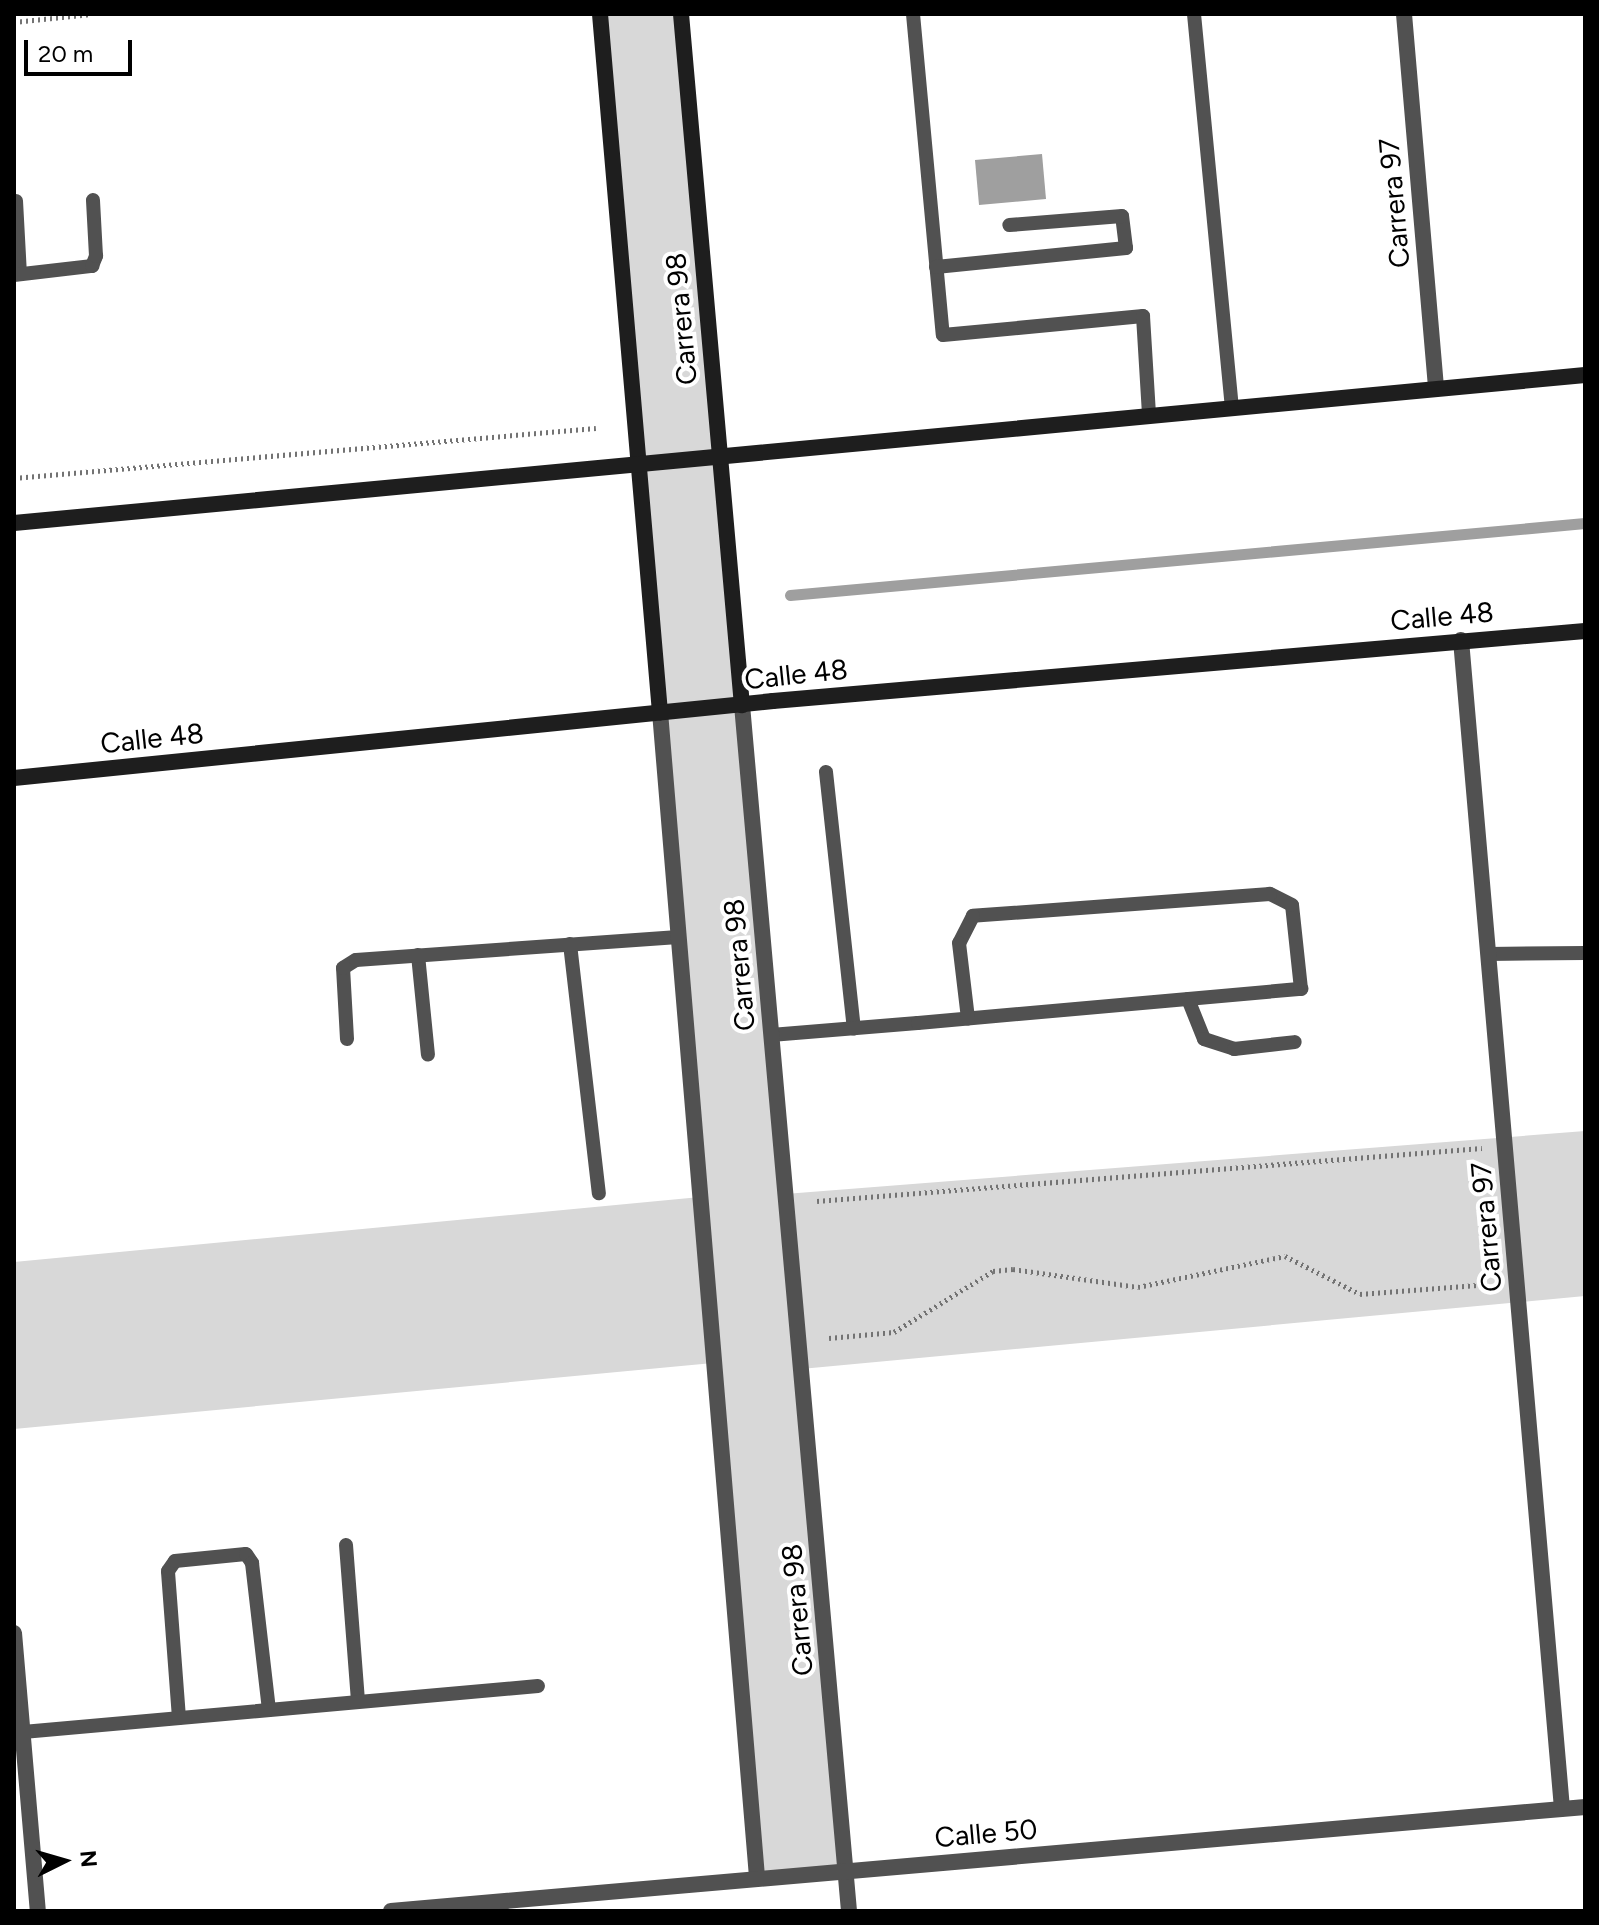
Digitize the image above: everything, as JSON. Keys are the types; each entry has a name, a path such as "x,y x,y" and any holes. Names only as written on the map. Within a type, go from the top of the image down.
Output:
{"main road":[{"name":"Carrera 98","path":"600,14 660,712"},
{"name":"Carrera 98","path":"681,14 742,705"},
{"path":"14,523 1585,375"},
{"name":"Calle 48","path":"14,778 660,712 1585,631"}],"street":[{"name":"Carrera 97","path":"1404,14 1436,388"},
{"name":"Carrera 97","path":"1461,640 1562,1809"},
{"name":"Carrera 98","path":"742,705 849,1911"},
{"name":"Carrera 98","path":"660,712 757,1877"},
{"path":"14,1633 16,1688 23,1732 38,1911"},
{"name":"Calle 50","path":"391,1911 1585,1807"}],"lane":[{"path":"913,14 943,335 1143,316 1149,415"},
{"path":"1194,14 1232,406"},
{"path":"16,201 17,275 82,270 92,266 96,256 93,200"},
{"path":"936,267 1126,248 1122,216 1009,225"},
{"path":"826,772 854,1028"},
{"path":"771,1035 854,1028 1301,989 1292,905 1270,894 973,916 959,943 968,1018"},
{"path":"347,1039 343,968 356,960 678,937"},
{"path":"570,944 599,1193"},
{"path":"1488,954 1585,953"},
{"path":"418,955 428,1055"},
{"path":"1188,999 1204,1039 1234,1049 1295,1042"},
{"path":"346,1545 358,1702"},
{"path":"179,1718 168,1571 175,1561 246,1554 252,1563 269,1710"},
{"path":"23,1732 538,1686"}],"path":[{"path":"14,22 92,14"},
{"path":"14,478 596,428"},
{"path":"817,1201 1505,1146"},
{"path":"829,1338 894,1332 993,1271 1013,1269 1138,1287 1285,1256 1360,1294 1516,1282"}],"shaded area":[{"path":"600,14 681,14 785,1194 1585,1131 1585,1296 801,1369 846,1871 757,1877 713,1363 14,1429 14,1262 700,1197"},
{"path":"1042,154 1046,199 979,205 975,160"}],"waterway":[{"path":"790,595 1585,523"}]}
